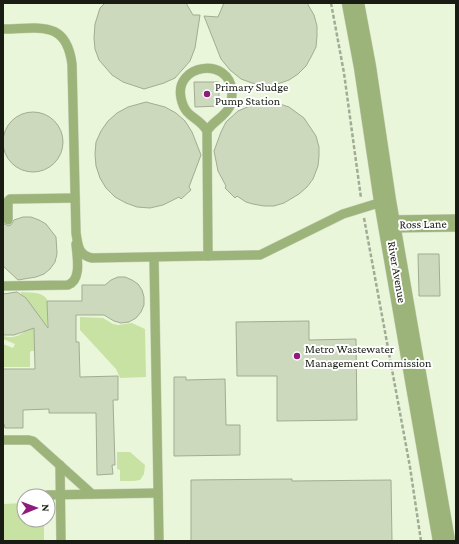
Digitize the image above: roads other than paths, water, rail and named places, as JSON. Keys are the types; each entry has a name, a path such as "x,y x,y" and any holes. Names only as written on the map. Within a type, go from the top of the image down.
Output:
{"street":[{"name":"River Avenue","path":"353,3 366,74 385,201 444,541"},
{"name":"Ross Lane","path":"389,224 456,223"}],"lane":[{"path":"3,29 48,29 58,33 66,41 70,51 72,64 77,266 75,281 68,285 3,286"},
{"path":"207,131 203,124 191,117 185,110 180,91 187,76 199,69 219,71 228,78 232,101 227,111 210,125 207,131 208,256"},
{"path":"198,121 209,122 218,119"},
{"path":"8,220 8,201 10,199 75,198"},
{"path":"77,266 84,260 92,258 260,255 343,214 385,201"},
{"path":"76,233 80,251 85,256 92,258"},
{"path":"154,258 159,541"},
{"path":"3,440 33,441 92,494"},
{"path":"60,465 61,541"},
{"path":"56,494 158,493"}],"place":[{"name":"Primary Sludge Pump Station","path":"207,94"},
{"name":"Metro Wastewater Management Commission","path":"297,356"}]}
